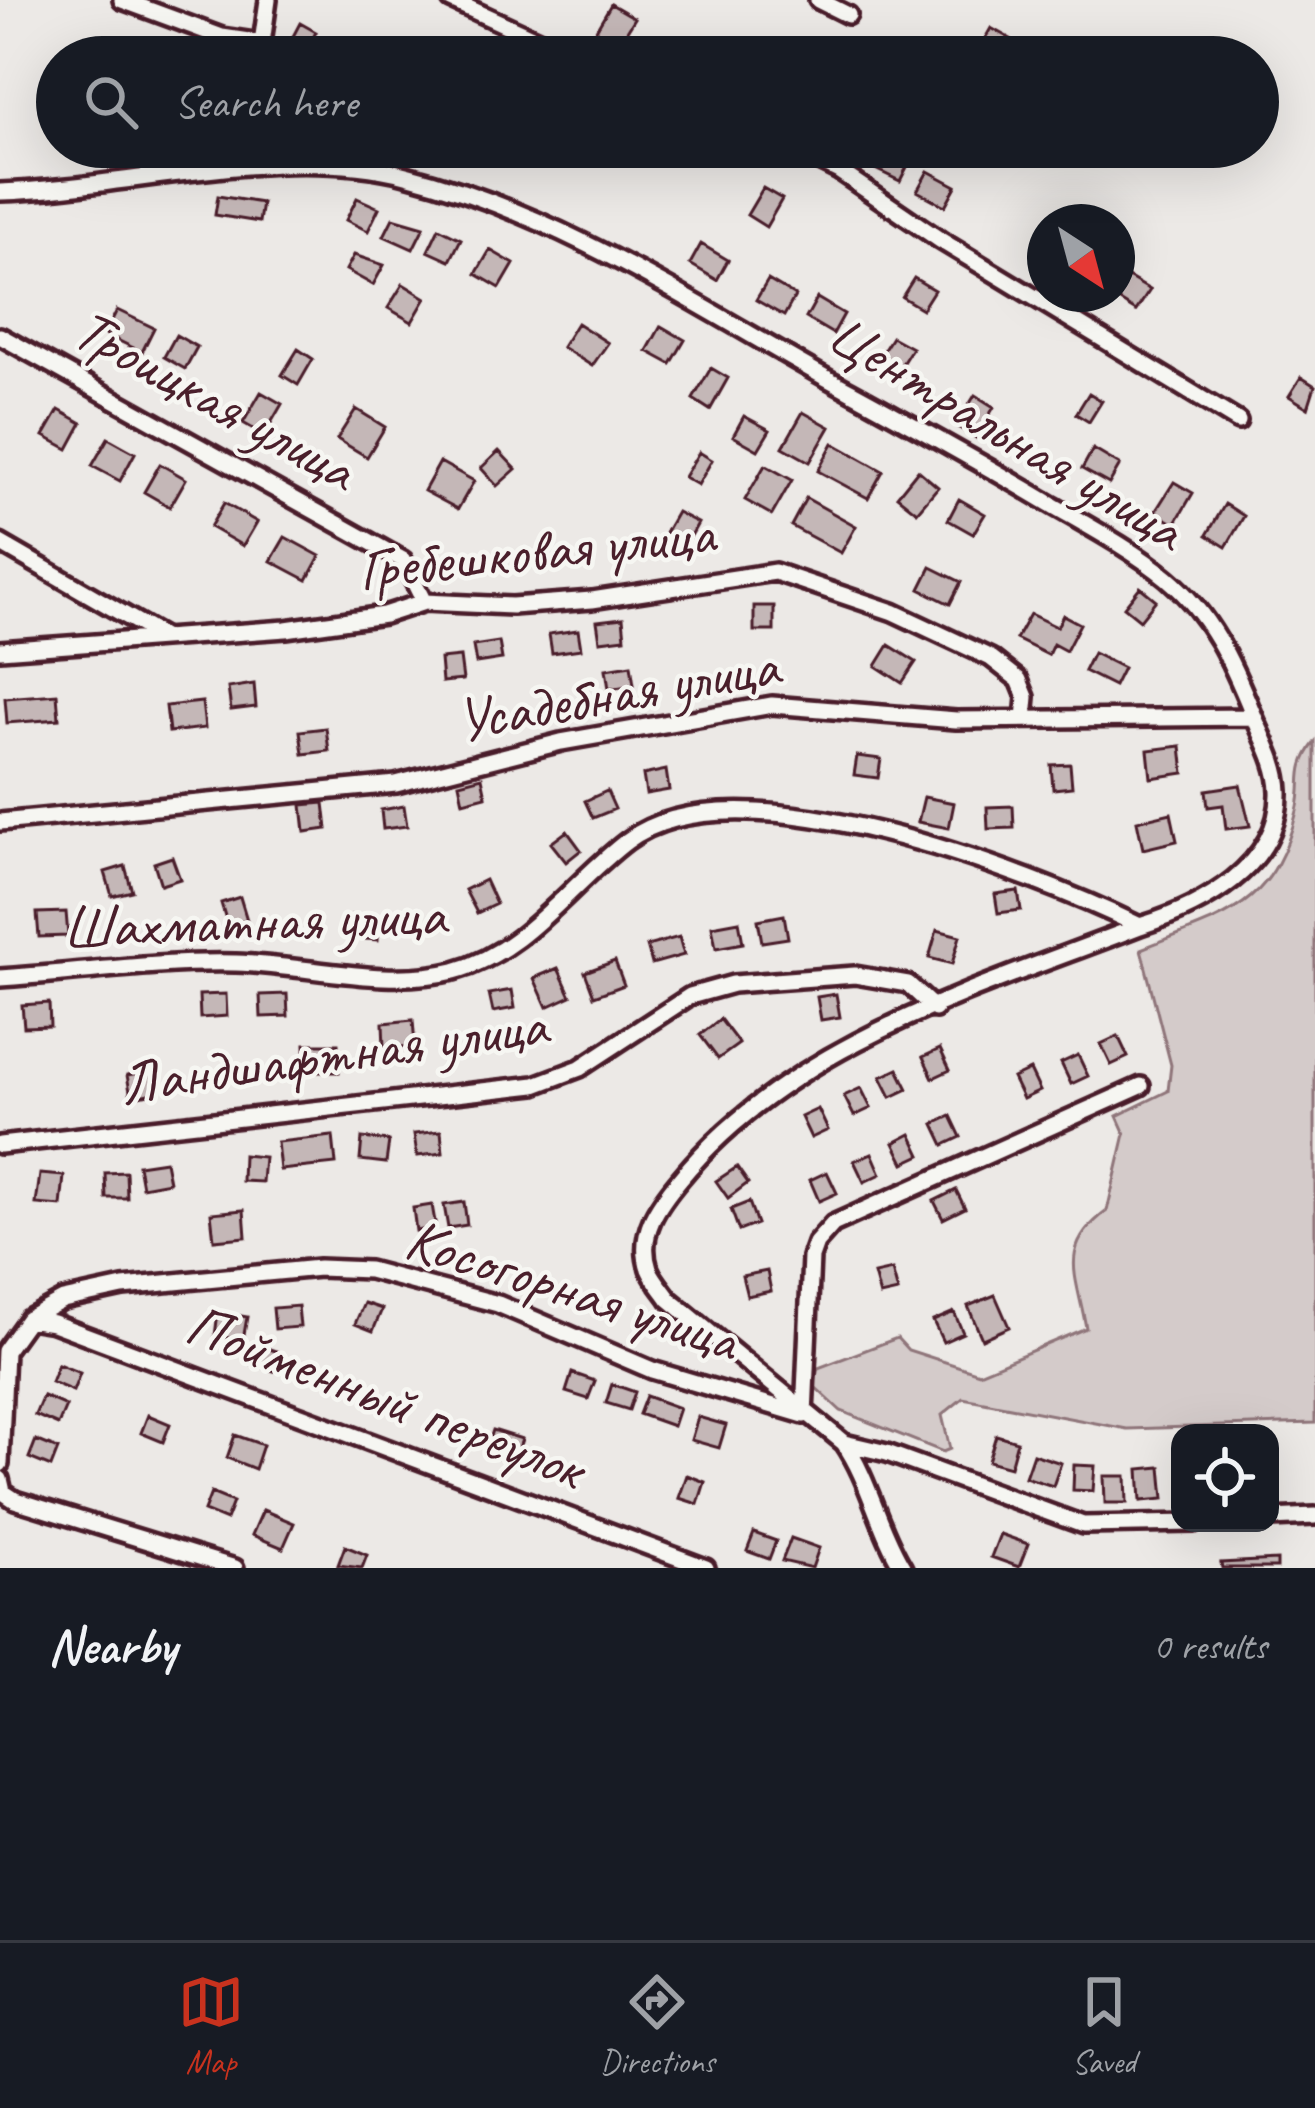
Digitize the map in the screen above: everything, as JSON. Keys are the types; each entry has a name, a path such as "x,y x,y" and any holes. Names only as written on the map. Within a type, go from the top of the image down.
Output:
{"street":[{"path":"122,0 217,36"},
{"path":"265,36 268,0"},
{"path":"451,0 529,36"},
{"path":"818,0 848,15"},
{"name":"Центральная улица","path":"0,192 195,168"},
{"name":"Центральная улица","path":"367,168 404,174 539,221 718,314 993,470 1166,578 1226,649 1274,763 1279,792 1264,847 1245,871 1201,901 850,1046 763,1100 697,1158 652,1213 649,1268 669,1299 804,1415 844,1443"},
{"path":"833,168 940,240 1238,422"},
{"name":"Троицкая улица","path":"0,336 403,560 424,602"},
{"path":"0,543 164,637"},
{"name":"Гребешковая улица","path":"0,650 286,629 383,615 424,602 512,606 592,600 775,572 893,612 992,658 1019,680 1026,697 1024,719"},
{"name":"Усадебная улица","path":"0,822 395,784 561,742 772,705 956,720 1254,717"},
{"name":"Шахматная улица","path":"0,978 231,963 419,976 485,961 508,947 628,839 672,819 723,811 782,812 853,826 997,867 1140,926"},
{"name":"Ландшафтная улица","path":"0,1144 536,1085 580,1068 691,996 775,976 855,975 908,984 935,1009"},
{"path":"804,1415 811,1257 815,1243 833,1225 1141,1085"},
{"name":"Косогорная улица","path":"28,1319 63,1300 123,1287 319,1268 369,1270 498,1304 652,1370 804,1415"},
{"path":"0,1464 5,1352 28,1319"},
{"name":"Пойменный переулок","path":"28,1319 53,1324 706,1568"},
{"path":"844,1443 887,1453 1083,1525 1171,1523"},
{"path":"844,1443 860,1465 873,1514 903,1568"},
{"path":"0,1479 3,1492 15,1500 236,1568"},
{"path":"1279,1518 1315,1516"}],"shaded area":[{"path":"1315,742 1315,1423 1127,1429 963,1398 942,1415 950,1449 943,1452 841,1411 814,1386 818,1368 897,1338 908,1350 979,1373 1086,1328 1074,1264 1076,1250 1091,1224 1107,1211 1125,1134 1117,1116 1168,1091 1171,1065 1141,949 1221,916 1260,889 1287,844 1308,752"}],"building":[{"path":"611,4 635,18 625,34 628,36 594,33"},
{"path":"300,23 316,32 314,36 293,36"},
{"path":"873,168 906,168 900,181"},
{"path":"928,171 956,186 945,206 917,191"},
{"path":"763,188 782,199 766,227 747,215"},
{"path":"218,196 262,203 259,222 215,215"},
{"path":"357,198 379,208 368,231 346,220"},
{"path":"393,218 424,227 413,249 384,236"},
{"path":"439,228 461,239 450,261 428,251"},
{"path":"701,244 728,260 717,280 690,264"},
{"path":"490,250 514,264 500,288 476,274"},
{"path":"354,255 384,265 373,285 346,270"},
{"path":"914,278 934,290 922,309 902,297"},
{"path":"768,280 795,296 784,316 756,300"},
{"path":"1135,281 1150,290 1135,310"},
{"path":"403,284 426,298 412,322 388,308"},
{"path":"817,298 844,314 833,334 806,318"},
{"path":"117,310 154,328 142,352 105,334"},
{"path":"577,323 608,343 592,366 562,347"},
{"path":"661,326 685,340 671,364 647,351"},
{"path":"176,335 197,347 185,369 164,357"},
{"path":"892,337 912,348 900,367 880,356"},
{"path":"298,349 313,359 298,385 282,375"},
{"path":"711,368 728,378 710,410 693,399"},
{"path":"1301,377 1315,386 1308,408 1289,396"},
{"path":"261,392 282,404 264,435 243,423"},
{"path":"1089,393 1102,401 1089,422 1076,414"},
{"path":"975,395 994,407 976,438 956,426"},
{"path":"356,409 385,427 367,457 337,439"},
{"path":"59,410 82,423 68,449 44,436"},
{"path":"803,412 830,427 810,462 783,447"},
{"path":"744,416 770,430 758,450 733,436"},
{"path":"108,438 135,453 120,481 92,466"},
{"path":"833,443 883,471 868,498 818,471"},
{"path":"1093,449 1120,465 1109,484 1082,469"},
{"path":"499,451 516,469 497,486 481,468"},
{"path":"699,452 712,460 698,485 684,477"},
{"path":"440,462 474,481 458,509 424,491"},
{"path":"160,464 186,479 170,507 144,492"},
{"path":"765,465 792,480 772,515 745,500"},
{"path":"918,470 938,487 917,512 897,496"},
{"path":"1174,482 1193,493 1175,524 1155,512"},
{"path":"806,498 856,526 841,553 791,526"},
{"path":"959,499 985,514 973,534 948,520"},
{"path":"224,503 257,522 243,546 210,527"},
{"path":"1225,504 1244,516 1226,547 1207,535"},
{"path":"677,512 698,523 686,545 665,533"},
{"path":"285,537 320,556 307,580 271,561"},
{"path":"931,567 961,582 950,604 920,589"},
{"path":"1140,587 1156,600 1140,620 1124,607"},
{"path":"754,606 774,606 774,631 754,631"},
{"path":"1030,614 1057,627 1063,615 1080,624 1066,651 1053,644 1048,655 1016,639"},
{"path":"623,618 625,638 600,641 597,621"},
{"path":"578,630 581,649 552,653 549,634"},
{"path":"499,642 502,659 476,663 473,646"},
{"path":"889,645 916,662 902,683 876,666"},
{"path":"1093,653 1123,668 1114,686 1084,671"},
{"path":"460,657 463,680 442,682 440,659"},
{"path":"631,665 634,685 609,689 606,669"},
{"path":"254,684 256,707 231,710 228,688"},
{"path":"57,694 59,719 7,723 5,698"},
{"path":"202,702 205,728 169,732 166,706"},
{"path":"326,728 329,751 303,754 300,731"},
{"path":"1181,746 1184,773 1151,778 1148,750"},
{"path":"857,756 881,759 878,778 854,775"},
{"path":"1070,764 1072,787 1053,789 1051,765"},
{"path":"666,770 669,790 646,794 643,775"},
{"path":"482,777 486,796 463,802 459,783"},
{"path":"1240,785 1250,826 1226,829 1223,805 1208,807 1206,790"},
{"path":"607,791 615,809 593,818 585,801"},
{"path":"924,797 954,803 949,828 918,822"},
{"path":"324,803 327,829 305,832 302,805"},
{"path":"404,806 407,826 383,829 381,810"},
{"path":"1013,806 1014,828 988,829 987,807"},
{"path":"1171,813 1177,841 1143,849 1137,821"},
{"path":"567,831 581,850 566,862 551,843"},
{"path":"172,857 180,879 161,885 154,863"},
{"path":"125,866 132,891 112,896 105,872"},
{"path":"485,880 496,904 477,913 465,890"},
{"path":"1018,891 1021,910 998,913 995,894"},
{"path":"240,897 247,920 228,926 221,903"},
{"path":"66,912 68,936 39,937 37,913"},
{"path":"352,915 379,917 378,940 350,938"},
{"path":"784,915 788,938 762,942 758,920"},
{"path":"739,921 743,943 716,948 712,926"},
{"path":"937,930 960,936 952,964 929,958"},
{"path":"679,937 684,955 652,964 647,946"},
{"path":"615,961 624,985 594,996 585,972"},
{"path":"558,968 571,996 547,1007 534,978"},
{"path":"512,990 515,1008 493,1012 489,994"},
{"path":"226,994 227,1016 200,1018 199,995"},
{"path":"287,994 288,1016 261,1017 260,995"},
{"path":"836,994 840,1017 821,1020 817,997"},
{"path":"49,1003 50,1026 24,1027 22,1005"},
{"path":"720,1019 739,1044 718,1059 700,1035"},
{"path":"413,1020 415,1046 384,1048 383,1023"},
{"path":"1118,1036 1128,1057 1111,1065 1101,1044"},
{"path":"305,1044 338,1044 339,1072 306,1072"},
{"path":"940,1049 950,1070 933,1078 923,1057"},
{"path":"1078,1055 1088,1076 1071,1084 1061,1063"},
{"path":"898,1069 908,1089 891,1097 881,1077"},
{"path":"1030,1070 1040,1091 1023,1099 1013,1078"},
{"path":"154,1071 157,1093 131,1097 127,1075"},
{"path":"861,1088 871,1108 854,1116 844,1096"},
{"path":"818,1109 828,1130 811,1138 801,1117"},
{"path":"951,1116 961,1137 944,1145 934,1124"},
{"path":"441,1131 443,1153 417,1156 414,1134"},
{"path":"911,1134 921,1155 904,1163 894,1143"},
{"path":"333,1136 336,1164 280,1170 277,1142"},
{"path":"362,1138 389,1141 386,1163 360,1160"},
{"path":"872,1153 881,1174 864,1182 854,1161"},
{"path":"243,1155 264,1157 262,1182 242,1181"},
{"path":"165,1161 169,1182 142,1187 138,1165"},
{"path":"737,1167 748,1183 728,1198 716,1181"},
{"path":"126,1172 127,1198 106,1198 105,1173"},
{"path":"827,1172 837,1193 819,1201 810,1180"},
{"path":"40,1174 64,1176 61,1206 36,1204"},
{"path":"956,1190 965,1208 943,1219 934,1201"},
{"path":"464,1202 467,1225 448,1228 444,1205"},
{"path":"749,1202 757,1224 739,1231 731,1209"},
{"path":"432,1205 436,1228 416,1231 413,1208"},
{"path":"244,1210 246,1237 214,1240 211,1213"},
{"path":"892,1270 898,1292 880,1296 874,1274"},
{"path":"767,1271 771,1291 747,1296 742,1276"},
{"path":"995,1295 1009,1327 982,1339 968,1306"},
{"path":"364,1303 382,1309 373,1331 355,1324"},
{"path":"298,1306 300,1327 275,1329 273,1308"},
{"path":"218,1312 247,1317 243,1340 215,1336"},
{"path":"954,1312 963,1333 943,1342 933,1321"},
{"path":"257,1345 279,1352 274,1371 251,1364"},
{"path":"58,1364 80,1373 73,1391 51,1382"},
{"path":"572,1373 595,1381 588,1399 566,1392"},
{"path":"612,1384 635,1392 629,1410 606,1403"},
{"path":"43,1396 66,1406 58,1425 35,1415"},
{"path":"646,1396 679,1408 673,1426 639,1414"},
{"path":"148,1415 170,1424 163,1442 141,1433"},
{"path":"698,1417 726,1425 719,1448 691,1440"},
{"path":"493,1430 522,1439 514,1463 485,1454"},
{"path":"235,1435 263,1445 255,1469 227,1458"},
{"path":"996,1435 1017,1441 1010,1467 988,1461"},
{"path":"36,1440 58,1449 51,1467 29,1458"},
{"path":"1033,1454 1061,1463 1053,1486 1025,1477"},
{"path":"1074,1465 1095,1466 1093,1491 1073,1490"},
{"path":"1161,1467 1164,1499 1141,1501 1139,1469"},
{"path":"687,1475 705,1482 698,1504 679,1498"},
{"path":"1104,1476 1126,1476 1127,1503 1105,1503"},
{"path":"211,1493 233,1502 226,1520 204,1511"},
{"path":"263,1510 294,1523 283,1548 252,1535"},
{"path":"754,1533 776,1541 769,1559 747,1551"},
{"path":"1000,1534 1028,1544 1019,1567 991,1557"},
{"path":"791,1538 819,1548 812,1568 782,1561"},
{"path":"345,1546 367,1555 362,1568 338,1565"},
{"path":"1277,1560 1277,1568 1222,1568 1221,1563"}]}
